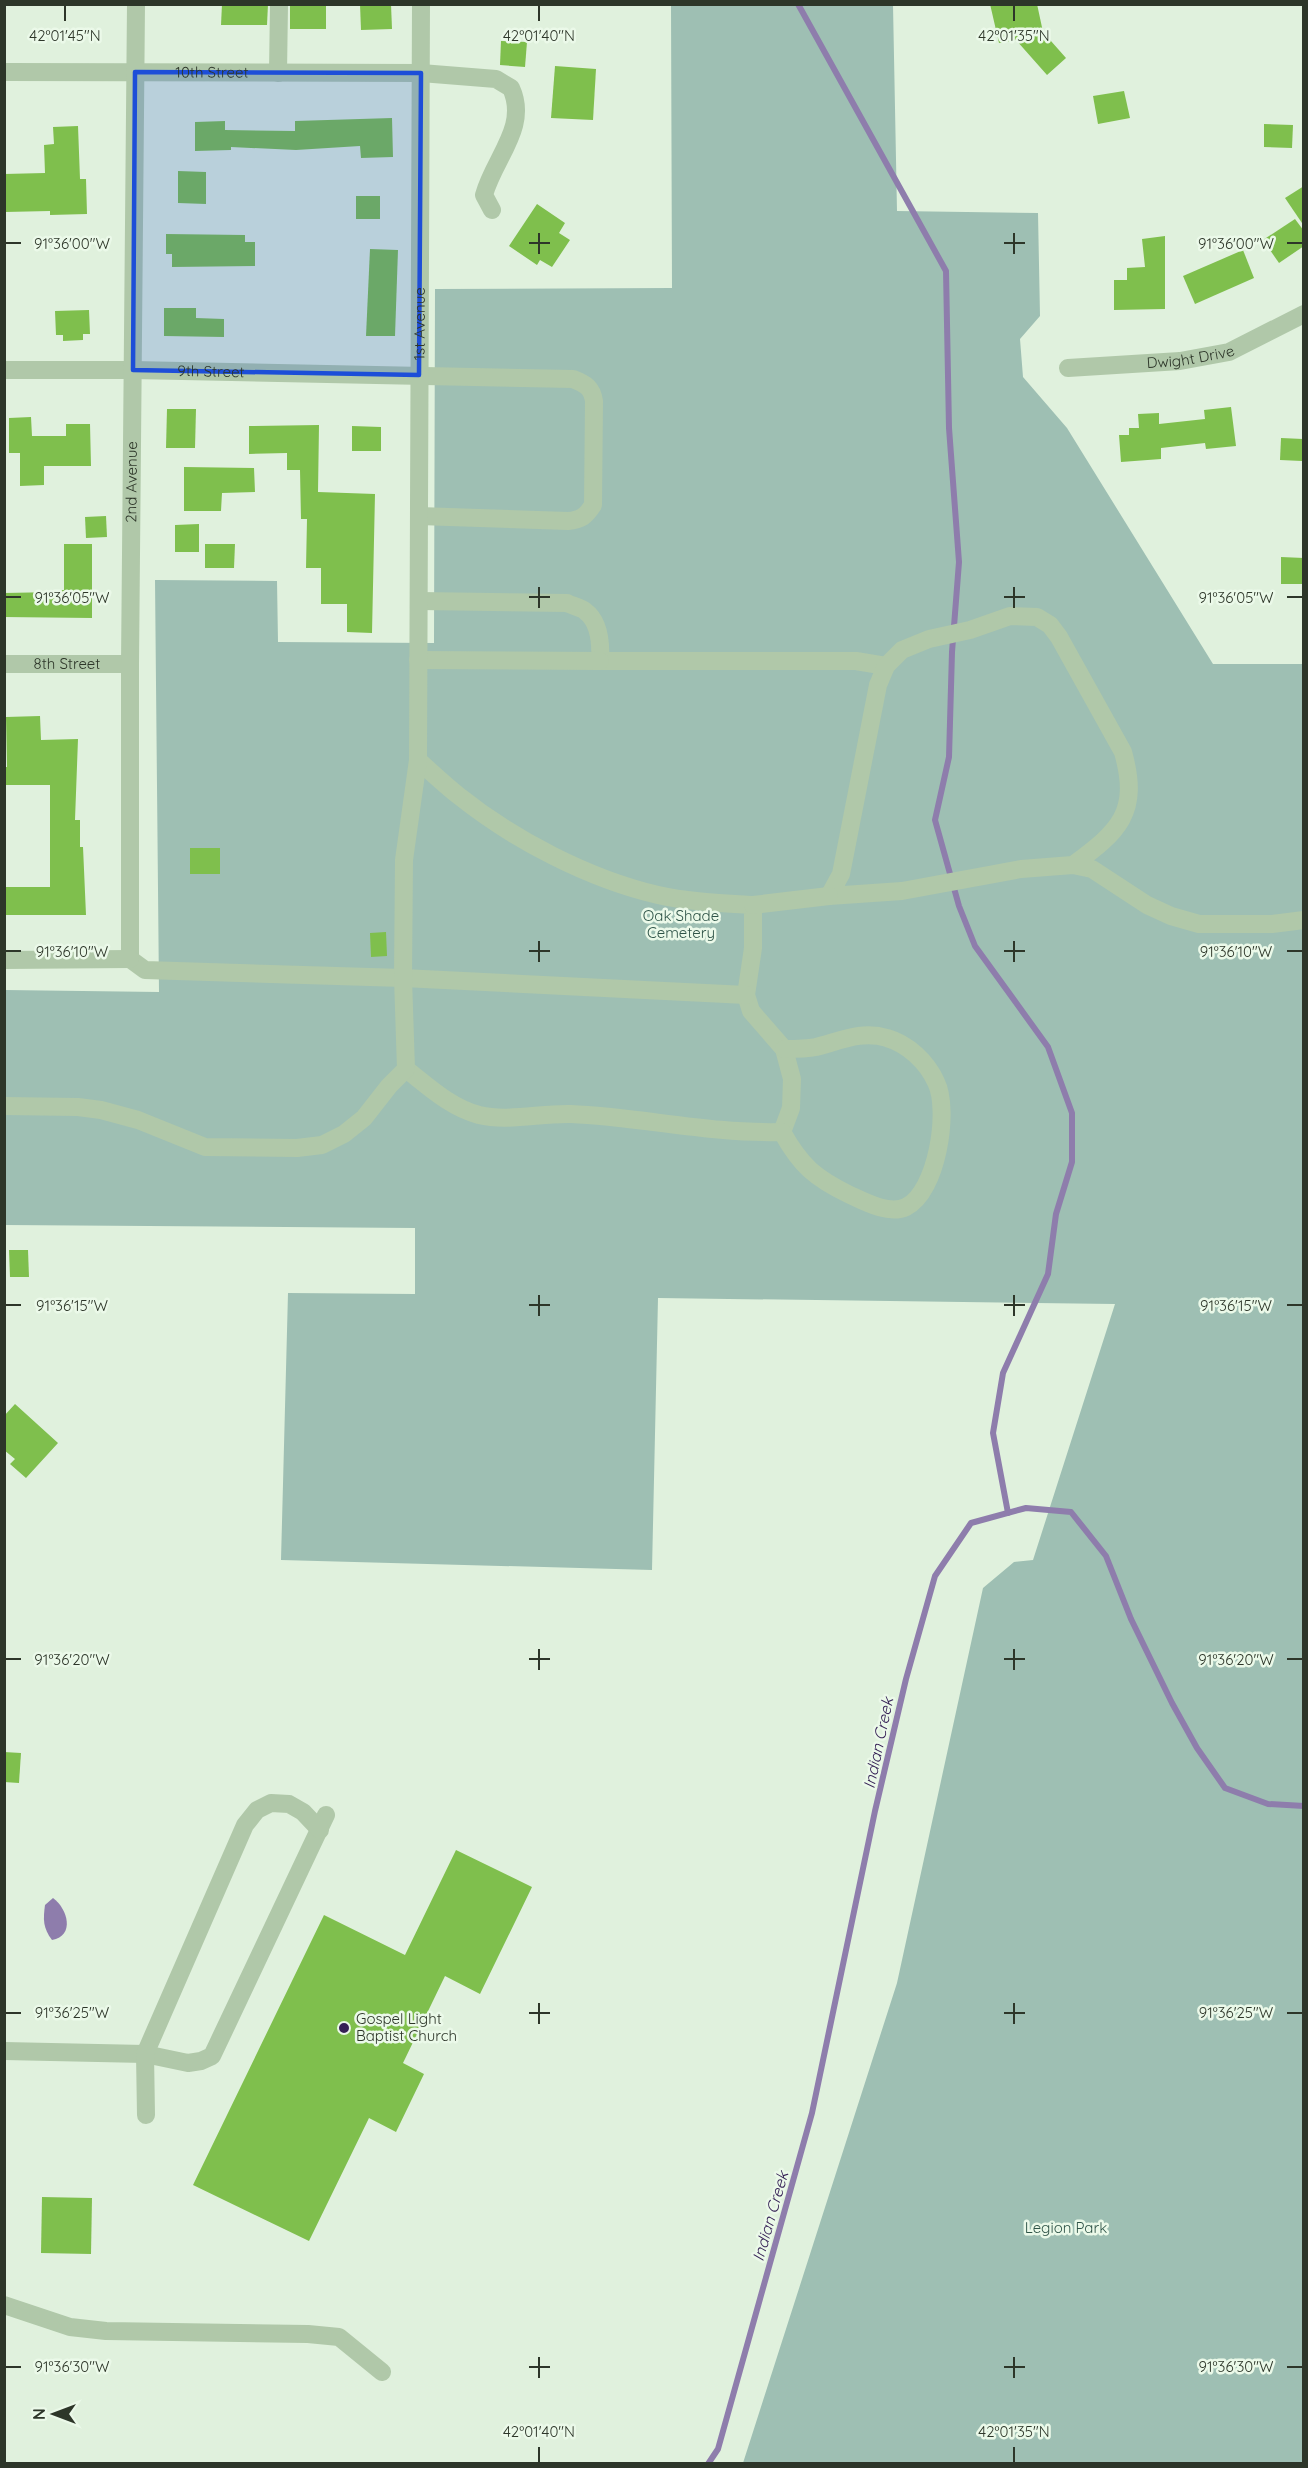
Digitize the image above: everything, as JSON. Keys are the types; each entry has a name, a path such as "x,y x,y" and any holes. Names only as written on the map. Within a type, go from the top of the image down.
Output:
{"street":[{"name":"2nd Avenue","path":"130,959 130,664 136,4"},
{"path":"279,4 279,73"},
{"name":"1st Avenue","path":"406,1069 403,978 404,860 418,760 421,4"},
{"name":"10th Street","path":"4,72 421,73 496,79 511,88 516,99 517,120 489,176 484,195 492,210"},
{"name":"Dwight Drive","path":"1068,368 1180,362 1229,352 1304,314"},
{"name":"9th Street","path":"4,370 133,370 573,379 592,390 594,401 593,505 586,516 568,521 419,516"},
{"path":"419,601 567,603 585,611 596,625 601,645 600,662"},
{"path":"829,896 842,874 878,685 886,666 902,650 929,639 970,630 1010,616 1037,617 1050,625 1124,752 1130,788 1128,807 1119,826 1073,865"},
{"path":"418,651 600,662 825,661 886,666"},
{"name":"8th Street","path":"4,664 130,664"},
{"path":"418,760 459,797 525,841 576,867 657,894 688,900 753,905 829,896 902,891 1021,869 1073,865 1092,869 1147,905 1171,916 1199,924 1272,924 1304,920"},
{"path":"753,905 753,948 746,995 751,1011 784,1049 792,1079 791,1108 782,1132"},
{"path":"4,960 130,959 144,970 403,978 746,995"},
{"path":"782,1132 795,1155 808,1169 828,1184 876,1206 892,1210 906,1208 924,1188 931,1172 938,1149 942,1104 937,1082 922,1060 905,1046 887,1038 866,1034 815,1047 784,1049"},
{"path":"4,1106 78,1107 101,1110 138,1120 205,1147 297,1148 322,1145 344,1134 364,1118 388,1086 406,1069 454,1106 480,1115 504,1117 569,1114 732,1130 782,1132"},
{"path":"4,2051 145,2054 188,2062 201,2061 212,2056 323,1823 289,1804 271,1803 257,1809 245,1825 145,2054 146,2115"},
{"path":"4,2305 70,2327 106,2331 308,2334 339,2337 382,2372"}],"highlighted area":[{"path":"135,72 421,73 419,375 133,370"}],"green space":[{"path":"671,5 893,5 897,211 1038,213 1040,316 1020,339 1023,377 1067,428 1213,664 1303,664 1303,2463 743,2463 897,1983 983,1588 1014,1562 1033,1560 1115,1304 658,1298 652,1570 281,1560 288,1293 415,1294 415,1228 5,1225 5,990 159,992 155,580 277,581 278,642 434,643 435,289 672,288"}],"shaded area":[{"path":"53,1898 62,1909 67,1922 64,1933 52,1940 45,1928 44,1915 45,1905"}],"building":[{"path":"222,4 268,4 267,25 221,25"},
{"path":"290,4 326,4 326,29 290,29"},
{"path":"360,4 391,4 392,29 361,30"},
{"path":"990,4 1037,4 1043,32 1066,58 1047,75 1016,40 999,43"},
{"path":"501,41 527,42 525,67 500,65"},
{"path":"555,66 596,69 593,120 551,118"},
{"path":"1124,91 1130,118 1098,124 1093,96"},
{"path":"392,118 393,157 361,158 360,146 296,150 231,147 231,150 195,151 195,122 225,121 225,130 295,131 295,121"},
{"path":"1264,124 1293,125 1292,148 1264,147"},
{"path":"78,126 80,179 86,179 87,214 50,215 50,211 5,212 4,174 45,173 44,145 54,144 53,127"},
{"path":"178,171 206,172 206,204 178,203"},
{"path":"1304,186 1304,226 1285,198"},
{"path":"356,196 380,196 380,219 356,219"},
{"path":"537,204 565,223 559,233 570,240 552,267 540,260 537,265 509,246"},
{"path":"1295,219 1304,231 1304,246 1279,263 1263,240"},
{"path":"166,234 245,235 245,242 255,242 255,266 172,267 172,254 166,254"},
{"path":"1165,236 1165,309 1114,310 1114,280 1127,280 1127,268 1145,267 1142,239"},
{"path":"370,249 398,250 395,336 366,336"},
{"path":"1243,250 1254,278 1195,304 1183,276"},
{"path":"164,308 196,308 196,318 224,319 224,337 164,336"},
{"path":"89,310 90,334 83,334 83,340 63,341 63,335 56,335 55,311"},
{"path":"1231,407 1236,446 1206,449 1205,443 1161,448 1161,459 1121,462 1119,435 1129,435 1129,428 1139,428 1138,414 1159,413 1159,424 1205,419 1204,410"},
{"path":"167,409 196,409 195,448 166,448"},
{"path":"31,417 32,436 66,436 66,424 90,424 91,466 44,466 44,485 20,486 20,453 9,453 9,418"},
{"path":"319,425 318,492 375,494 372,633 347,632 347,604 321,604 321,568 306,568 307,519 301,519 300,470 287,470 287,453 249,454 249,426"},
{"path":"352,426 381,427 381,451 352,451"},
{"path":"1281,438 1303,439 1302,461 1280,460"},
{"path":"184,467 254,468 255,492 222,493 221,511 184,511"},
{"path":"106,516 107,537 86,538 85,517"},
{"path":"199,524 199,552 175,552 175,525"},
{"path":"64,544 92,544 92,618 4,617 4,593 64,590"},
{"path":"205,544 235,544 234,568 205,568"},
{"path":"1281,557 1304,558 1304,584 1281,584"},
{"path":"40,716 41,740 78,739 75,820 80,820 86,915 4,915 4,887 50,887 50,785 4,785 4,767 7,767 6,717"},
{"path":"190,848 220,848 220,874 190,874"},
{"path":"386,932 387,956 371,957 370,933"},
{"path":"9,1250 28,1250 29,1277 10,1277"},
{"path":"15,1404 58,1443 26,1478 10,1464 15,1459 4,1450 4,1416"},
{"path":"4,1752 21,1753 19,1783 4,1782"},
{"name":"Gospel Light Baptist Church","path":"456,1850 532,1887 480,1994 445,1976 403,2063 424,2074 396,2132 369,2118 309,2241 193,2185 324,1915 405,1955"},
{"path":"42,2197 92,2198 91,2254 41,2253"}],"waterway":[{"path":"798,4 946,271 949,428 959,562 952,652 949,757 935,820 959,906 975,946 1048,1047 1072,1113 1072,1162 1056,1214 1048,1274 1003,1373 993,1433 1008,1513"},
{"name":"Indian Creek","path":"708,2464 718,2449 812,2113 875,1811 906,1679 935,1576 971,1523 1026,1508 1071,1512 1106,1556 1131,1619 1172,1703 1197,1748 1225,1788 1268,1804 1304,1806"}],"place":[{"name":"Gospel Light Baptist Church","path":"344,2028"}],"park label":[{"name":"Oak Shade Cemetery","path":"681,924"},
{"name":"Legion Park","path":"1066,2228"}]}
